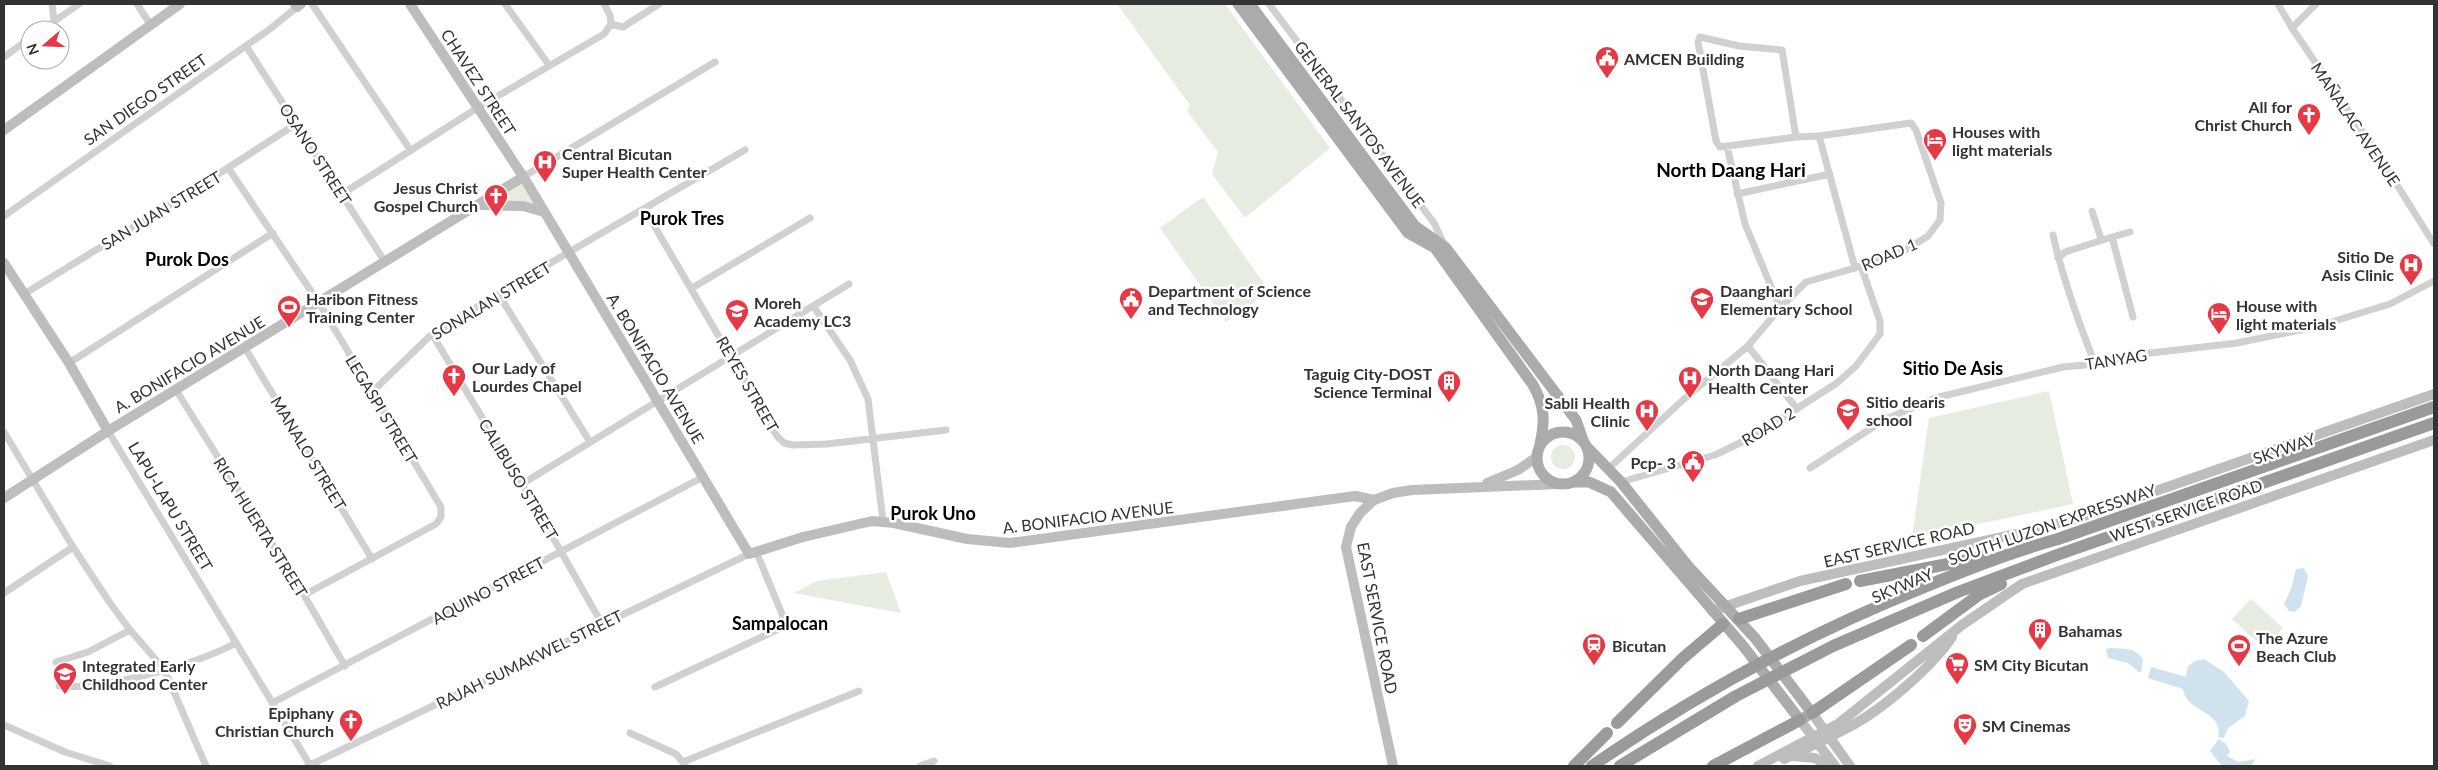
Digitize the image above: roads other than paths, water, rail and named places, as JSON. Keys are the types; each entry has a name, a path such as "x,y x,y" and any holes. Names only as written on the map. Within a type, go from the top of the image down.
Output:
{"highway":[{"name":"SOUTH LUZON EXPRESSWAY","path":"1592,766 1668,716 1726,681 1826,629 2007,553 2085,530 2434,407"},
{"name":"SKYWAY","path":"1602,766 1730,686 1828,635 1896,605 1955,581 2434,412"},
{"name":"SKYWAY","path":"1620,766 1736,696 1824,651 1958,592 2434,423"},
{"path":"1629,766 1738,700 1837,651 2010,579 2434,430"},
{"path":"1860,581 2007,553"},
{"path":"1923,636 1980,594 2010,579"},
{"path":"1739,620 1846,584"},
{"path":"1617,723 1683,658 1723,624"},
{"path":"1812,713 1911,646"},
{"path":"1713,766 1800,720"},
{"path":"1574,766 1607,733"}],"main road":[{"path":"1238,4 1408,233 1435,248 1533,385 1540,397 1545,424 1540,444 1537,456 1538,467 1543,475 1559,484 1589,482 1611,492 1744,647 1800,720 1812,713 1755,638 1660,534 1622,482 1585,444 1571,433 1563,432 1546,438 1540,444"},
{"path":"1250,4 1415,226 1446,248 1576,420 1589,461 1586,470 1574,482"},
{"path":"1723,624 1739,620"}],"street":[{"path":"52,4 54,20"},
{"path":"55,20 79,4"},
{"path":"137,4 150,24"},
{"path":"4,130 180,4"},
{"path":"312,4 411,151"},
{"name":"CHAVEZ STREET","path":"410,4 523,177"},
{"path":"505,4 549,65"},
{"path":"342,194 479,107 604,34 611,24 610,15 604,4"},
{"path":"611,24 623,27 659,4"},
{"name":"GENERAL SANTOS AVENUE","path":"1269,4 1434,223 1446,248"},
{"name":"MAÑALAC AVENUE","path":"2278,4 2292,28 2377,153 2434,244"},
{"path":"2292,28 2316,4"},
{"name":"SAN DIEGO STREET","path":"4,216 246,46 298,5"},
{"name":"ROAD 1","path":"1608,469 1684,400 1748,346 1780,308 1806,282 1858,267 1911,248 1928,236 1940,220 1940,198 1916,130 1911,123 1819,136 1718,146 1698,42 1700,37 1739,46 1782,50 1796,137"},
{"path":"4,56 20,45"},
{"name":"OSANO STREET","path":"246,46 385,262"},
{"path":"523,177 715,62"},
{"name":"SAN JUAN STREET","path":"24,294 229,168 296,124"},
{"path":"1819,136 1858,267"},
{"path":"1727,146 1737,194 1752,247 1780,308"},
{"name":"SONALAN STREET","path":"372,392 432,334 745,150"},
{"name":"LEGASPI STREET","path":"229,168 319,303 441,507 441,517 436,524 372,559"},
{"path":"1737,194 1830,174"},
{"name":"A. BONIFACIO AVENUE","path":"4,498 108,431 523,177 703,477 752,552 834,529 883,521 967,539 1010,543 1355,496 1374,500"},
{"path":"479,205 501,204 544,212"},
{"name":"REYES STREET","path":"645,210 777,436 784,443 793,445 828,444 946,430"},
{"path":"2092,211 2102,239"},
{"path":"692,288 810,218"},
{"path":"2058,258 2065,252 2102,239 2130,232"},
{"path":"69,363 273,233"},
{"path":"2053,235 2075,314 2095,364"},
{"path":"2112,237 2133,317"},
{"name":"LAPU-LAPU STREET","path":"4,263 69,363 309,766"},
{"name":"ROAD 2","path":"1622,482 1715,455 1752,437 1837,383 1856,366 1880,334 1880,321 1858,267"},
{"name":"TANYAG","path":"1810,468 1884,420 1935,398 2063,367 2095,364 2142,354 2237,343 2315,327 2390,304 2434,281"},
{"path":"522,484 849,284"},
{"path":"500,295 590,442"},
{"path":"814,307 850,360 864,388 870,409 883,521"},
{"name":"CALIBUSO STREET","path":"432,334 561,550 602,624"},
{"path":"1748,346 1797,409"},
{"name":"MANALO STREET","path":"245,348 372,559"},
{"name":"RICA HUERTA STREET","path":"176,390 304,596 345,666"},
{"name":"EAST SERVICE ROAD","path":"1712,611 1800,582 2035,530 2084,516 2434,394"},
{"path":"4,432 73,547 130,630 164,669 206,766"},
{"name":"WEST SERVICE ROAD","path":"1758,766 1828,733 1851,726 1900,690 1942,652 1958,628 2008,593 2045,575 2434,440"},
{"name":"EAST SERVICE ROAD","path":"1478,486 1510,474 1537,456"},
{"name":"AQUINO STREET","path":"272,703 703,477"},
{"name":"EAST SERVICE ROAD","path":"1393,766 1346,546 1351,527 1360,513 1374,500 1401,491 1478,486 1559,484"},
{"path":"4,593 73,547"},
{"path":"655,687 783,627 782,614 752,552"},
{"name":"RAJAH SUMAKWEL STREET","path":"309,766 752,552"},
{"path":"304,596 372,559"},
{"path":"56,662 88,652 130,630"},
{"path":"59,686 74,688 100,685 164,669 219,652 236,643"},
{"path":"630,733 676,754 684,764 859,691"},
{"path":"1812,713 1850,766"},
{"path":"1800,720 1835,766"},
{"path":"4,725 65,752 110,766"},
{"name":"WEST SERVICE ROAD","path":"1772,766 1815,739"},
{"path":"1790,756 1806,756 1829,766"},
{"path":"920,766 934,761"}],"water":[{"path":"2304,568 2308,576 2301,606 2295,612 2289,611 2284,604 2291,589 2296,569"},
{"path":"2110,648 2137,653 2143,660 2141,672 2128,663 2108,658 2106,649"},
{"path":"2204,659 2224,672 2249,701 2245,716 2228,728 2224,738 2218,737 2218,728 2215,721 2191,703 2183,689 2148,678 2151,667 2186,677 2188,666 2195,661"},
{"path":"2219,739 2226,744 2230,752 2227,756 2239,762 2255,759 2251,766 2222,766 2210,751"}],"place":[{"name":"AMCEN Building","path":"1607,79"},
{"name":"All for Christ Church","path":"2309,136"},
{"name":"Houses with light materials","path":"1935,161"},
{"name":"Central Bicutan Super Health Center","path":"545,183"},
{"name":"Jesus Christ Gospel Church","path":"496,217"},
{"name":"Sitio De Asis Clinic","path":"2411,286"},
{"name":"Department of Science and Technology","path":"1131,320"},
{"name":"Daanghari Elementary School","path":"1702,320"},
{"name":"Haribon Fitness Training Center","path":"289,328"},
{"name":"Moreh Academy LC3","path":"737,332"},
{"name":"House with light materials","path":"2219,335"},
{"name":"Our Lady of Lourdes Chapel","path":"454,397"},
{"name":"North Daang Hari Health Center","path":"1690,399"},
{"name":"Taguig City-DOST Science Terminal","path":"1449,403"},
{"name":"Sitio dearis school","path":"1848,431"},
{"name":"Sabli Health Clinic","path":"1647,432"},
{"name":"Pcp- 3","path":"1693,483"},
{"name":"Bahamas","path":"2040,651"},
{"name":"Bicutan","path":"1594,666"},
{"name":"The Azure Beach Club","path":"2239,667"},
{"name":"SM City Bicutan","path":"1957,685"},
{"name":"Integrated Early Childhood Center","path":"65,695"},
{"name":"Epiphany Christian Church","path":"351,742"},
{"name":"SM Cinemas","path":"1965,746"}],"district":[{"name":"North Daang Hari","path":"1731,169"},
{"name":"Purok Tres","path":"682,218"},
{"name":"Purok Dos","path":"187,259"},
{"name":"Sitio De Asis","path":"1953,368"},
{"name":"Purok Uno","path":"933,513"},
{"name":"Sampalocan","path":"780,623"}]}
